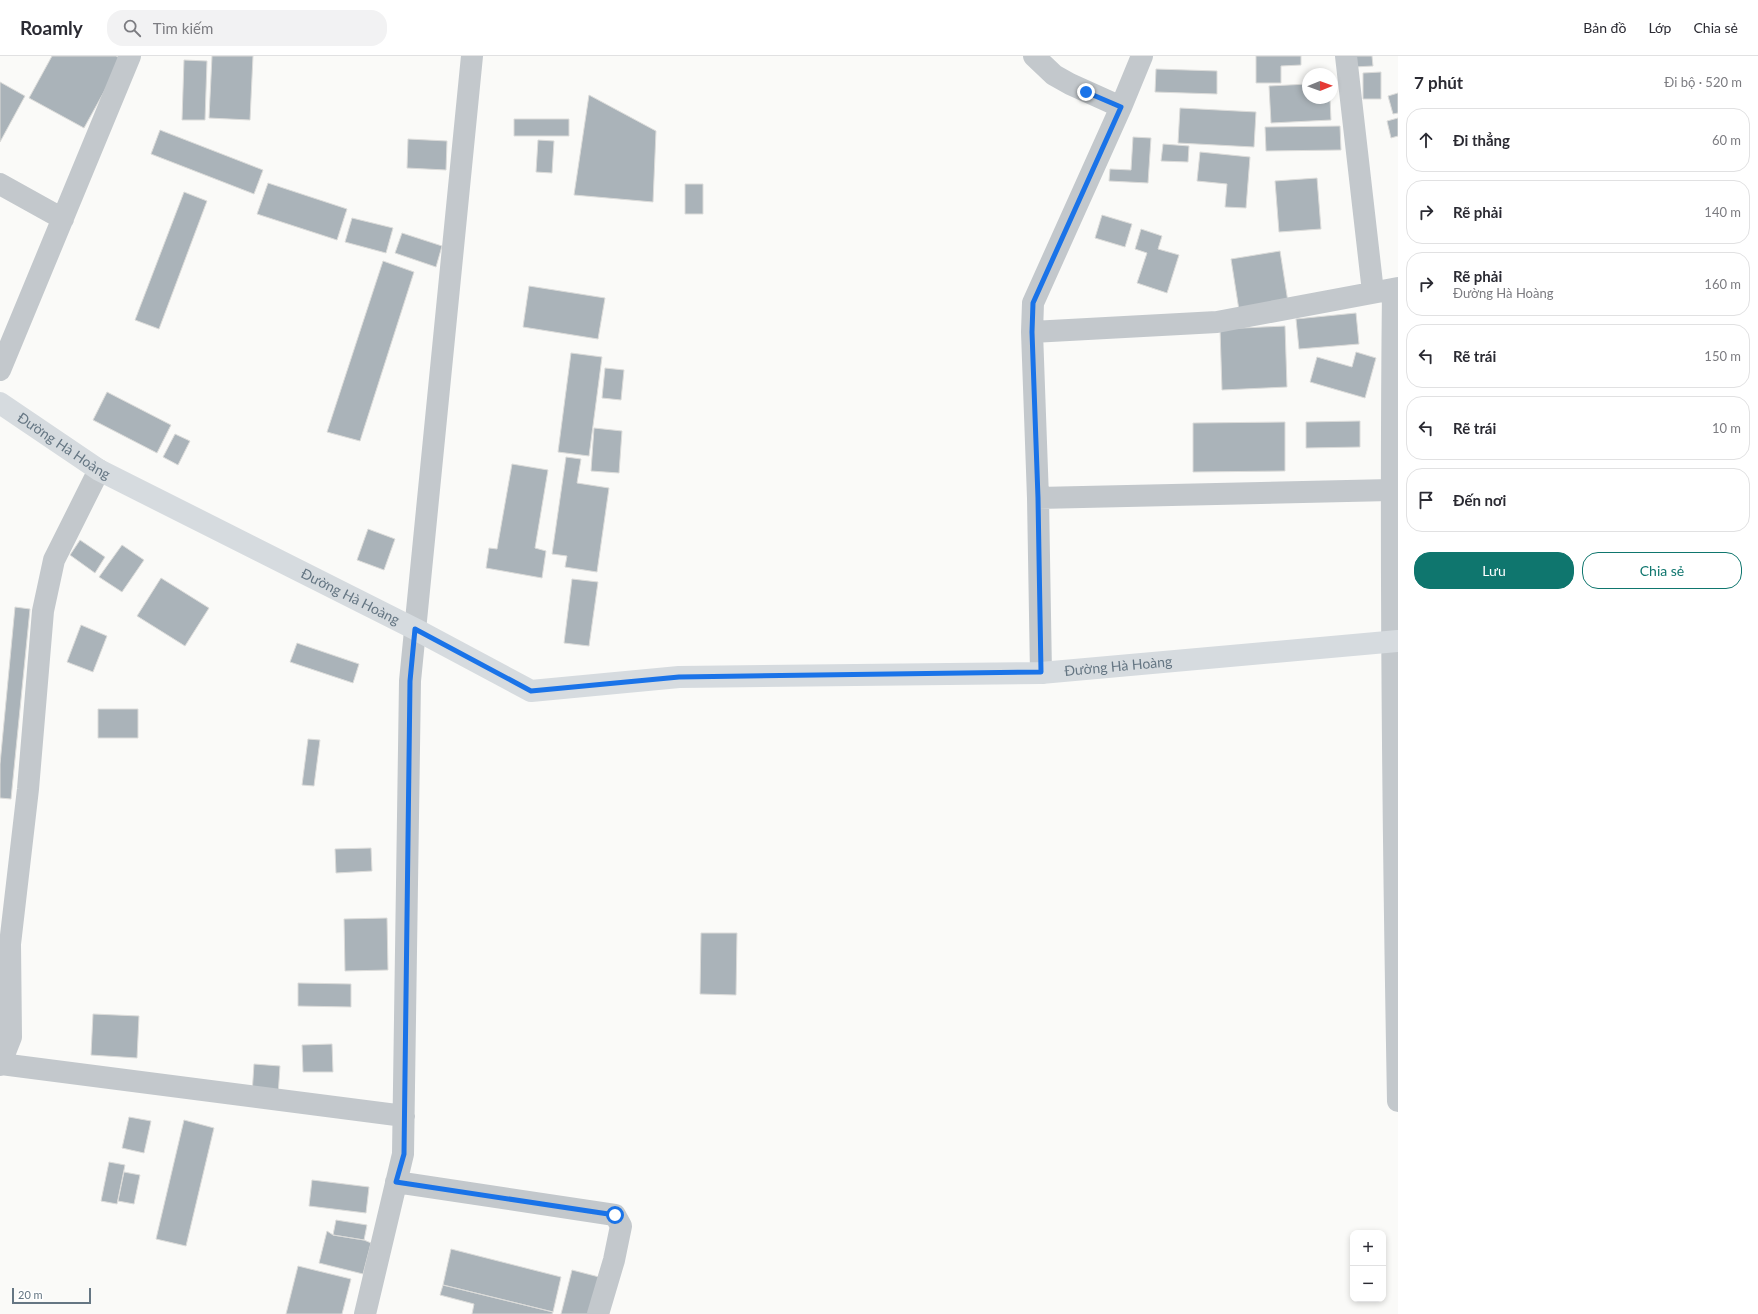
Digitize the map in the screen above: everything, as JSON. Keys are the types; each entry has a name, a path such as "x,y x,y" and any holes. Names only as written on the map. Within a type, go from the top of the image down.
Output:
{"street":[{"path":"0,370 130,56"},
{"path":"365,1314 404,1154 410,681 472,56"},
{"path":"1034,56 1054,75 1070,84 1121,107"},
{"path":"1041,672 1038,498 1032,332 1033,303 1121,107 1142,56"},
{"path":"1346,56 1388,290 1391,490 1396,642 1398,1101"},
{"path":"0,184 63,219"},
{"path":"1032,332 1217,322 1388,290"},
{"name":"Đường Hà Hoàng","path":"0,403 99,470 415,629 531,691 679,677 1041,672 1396,642"},
{"path":"99,470 54,560 43,611 28,789 6,989 11,1037 0,1064 404,1116"},
{"path":"1038,498 1391,490"},
{"path":"396,1182 615,1215 621,1226 598,1314"}],"building":[{"path":"52,56 116,56 122,59 84,128 29,98"},
{"path":"212,56 253,56 250,120 209,118"},
{"path":"1256,56 1301,56 1301,65 1281,66 1281,83 1256,83"},
{"path":"1352,56 1372,56 1373,66 1353,67"},
{"path":"184,60 207,61 205,120 182,120"},
{"path":"1156,69 1217,71 1217,94 1155,92"},
{"path":"1381,72 1381,99 1363,99 1363,73"},
{"path":"0,82 25,96 0,142"},
{"path":"1302,84 1302,104 1330,104 1331,120 1271,123 1269,86"},
{"path":"1398,93 1398,113 1393,114 1388,96"},
{"path":"589,95 656,131 653,202 574,195"},
{"path":"1180,108 1256,112 1254,147 1178,143"},
{"path":"1398,118 1398,136 1391,138 1387,121"},
{"path":"514,119 569,119 569,136 514,136"},
{"path":"1340,126 1341,150 1266,151 1265,127"},
{"path":"160,130 263,170 254,194 151,154"},
{"path":"1133,137 1151,138 1148,183 1109,181 1110,169 1131,170"},
{"path":"408,139 447,141 446,170 407,168"},
{"path":"538,140 554,141 552,173 536,172"},
{"path":"1163,144 1189,146 1188,162 1161,161"},
{"path":"1200,152 1250,157 1246,208 1225,207 1227,184 1197,181"},
{"path":"1317,178 1321,229 1279,232 1275,181"},
{"path":"268,183 347,209 337,240 257,214"},
{"path":"685,184 703,184 703,214 685,214"},
{"path":"184,192 207,201 159,329 135,320"},
{"path":"1102,215 1132,224 1125,247 1095,238"},
{"path":"352,218 393,228 386,253 345,242"},
{"path":"1141,229 1162,236 1158,249 1179,255 1167,293 1137,283 1147,253 1135,249"},
{"path":"402,233 442,246 436,267 395,253"},
{"path":"1280,251 1288,302 1239,310 1231,259"},
{"path":"383,261 414,272 360,441 327,432"},
{"path":"529,286 605,298 598,339 523,327"},
{"path":"1356,313 1359,344 1299,349 1296,319"},
{"path":"1285,326 1287,387 1222,390 1220,329"},
{"path":"1356,352 1376,358 1365,398 1310,382 1317,357 1352,367"},
{"path":"571,353 602,357 589,456 558,452"},
{"path":"605,368 624,370 621,400 602,398"},
{"path":"107,392 171,425 157,453 93,420"},
{"path":"1360,421 1360,447 1306,448 1306,422"},
{"path":"1285,422 1285,471 1193,472 1193,423"},
{"path":"594,428 622,431 619,473 591,471"},
{"path":"175,434 190,441 178,465 163,457"},
{"path":"566,457 581,459 577,483 609,488 597,572 565,567 567,556 552,554"},
{"path":"512,464 548,470 535,548 546,551 542,578 486,568 489,548 497,549"},
{"path":"368,529 395,539 384,570 357,560"},
{"path":"80,540 105,557 95,573 70,555"},
{"path":"122,545 144,560 122,592 99,577"},
{"path":"161,578 209,608 185,646 137,616"},
{"path":"572,579 598,582 589,646 564,643"},
{"path":"15,607 30,609 11,799 0,798 0,764"},
{"path":"81,625 107,636 93,672 67,662"},
{"path":"297,643 359,664 353,683 290,662"},
{"path":"98,709 138,709 138,738 98,738"},
{"path":"308,739 320,740 314,786 302,785"},
{"path":"371,848 372,871 336,873 335,849"},
{"path":"387,918 388,970 345,971 344,919"},
{"path":"701,933 737,933 736,995 700,994"},
{"path":"298,983 351,984 351,1007 298,1006"},
{"path":"93,1014 139,1016 137,1058 91,1055"},
{"path":"332,1044 333,1072 303,1072 302,1045"},
{"path":"254,1064 280,1066 278,1096 252,1094"},
{"path":"129,1117 151,1121 144,1153 122,1148"},
{"path":"184,1120 214,1128 186,1246 156,1239"},
{"path":"109,1162 125,1165 117,1204 101,1201"},
{"path":"124,1172 140,1175 134,1204 118,1201"},
{"path":"312,1180 369,1187 366,1213 309,1206"},
{"path":"336,1220 367,1225 364,1240 333,1235"},
{"path":"327,1231 333,1235 364,1240 371,1243 363,1274 319,1263"},
{"path":"451,1249 561,1277 553,1312 443,1285"},
{"path":"298,1266 351,1279 342,1314 286,1314"},
{"path":"572,1270 603,1278 593,1314 561,1314"},
{"path":"443,1285 553,1312 552,1314 472,1314 474,1304 440,1295"}],"route":[{"path":"615,1215 396,1182 404,1154 410,681 415,629 531,691 679,677 1041,672 1038,498 1032,332 1033,303 1121,107 1086,92"}]}
